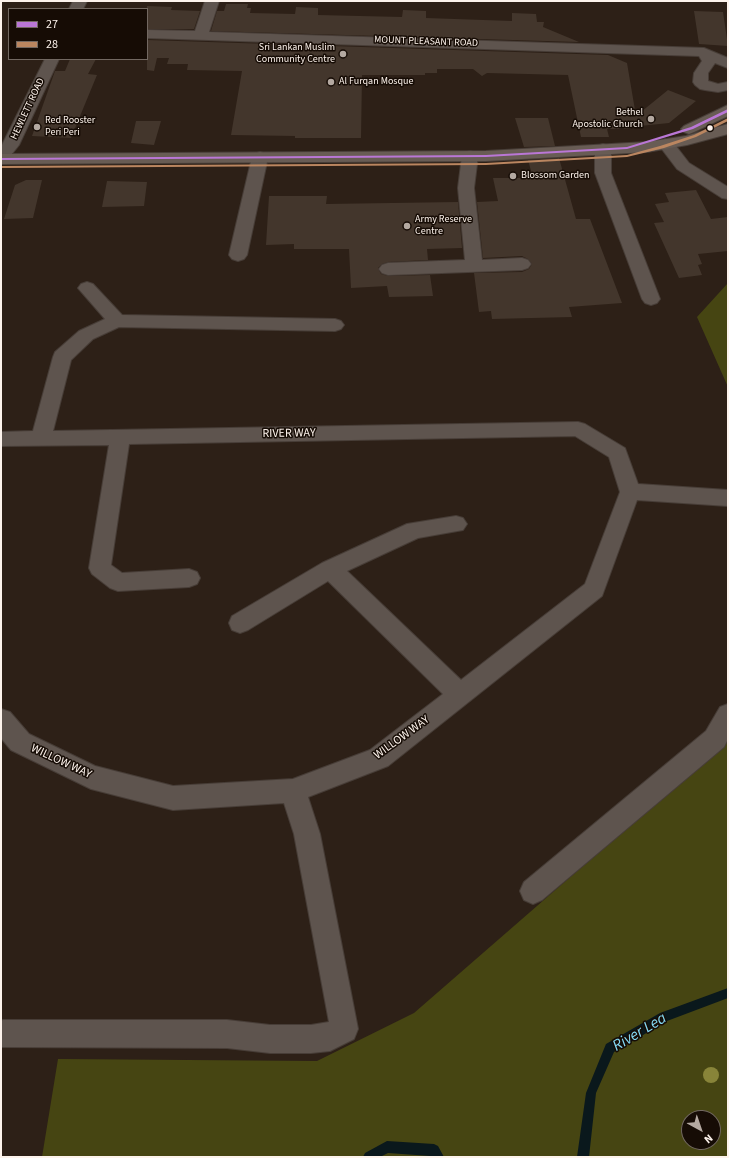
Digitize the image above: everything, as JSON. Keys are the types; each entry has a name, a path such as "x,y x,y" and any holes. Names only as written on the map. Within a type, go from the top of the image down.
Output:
{"main road":[{"path":"627,148 660,140 692,128 728,110"},
{"path":"1,158 470,156 627,148 666,144 728,129"}],"street":[{"path":"201,35 212,1"},
{"name":"MOUNT PLEASANT ROAD","path":"148,34 704,52 728,64"},
{"path":"704,52 709,61 701,73 700,82 705,86 718,88 728,86"},
{"name":"HEWLETT ROAD","path":"1,158 11,145 52,60"},
{"path":"666,144 683,166 728,194"},
{"path":"603,149 603,173 651,299"},
{"path":"470,156 466,188 474,266"},
{"path":"238,255 260,157"},
{"path":"388,269 522,264"},
{"path":"87,288 117,321"},
{"path":"41,439 62,358 86,335 117,321 334,325"},
{"name":"RIVER WAY","path":"1,439 578,429 618,453 630,492"},
{"path":"120,437 100,568 118,582 189,578"},
{"path":"630,492 728,498"},
{"name":"WILLOW WAY","path":"1,720 20,742 91,777 173,798 293,791 379,758 594,590 630,492"},
{"path":"240,623 330,569 415,530 456,524"},
{"path":"330,569 460,694"},
{"path":"533,891 715,739 728,714"},
{"path":"3,1034 227,1034 270,1039 311,1039 330,1037 344,1029 307,834 293,791"}],"shaded area":[{"path":"728,283 728,387 697,317"},
{"path":"728,732 728,1157 42,1157 58,1059 317,1061 414,1013 691,772"}],"building":[{"path":"226,4 248,4 247,8 251,8 250,13 295,14 296,7 318,8 318,15 402,17 403,10 426,11 426,18 512,21 512,13 536,14 537,22 544,22 543,27 579,42 211,31 217,11 224,11"},
{"path":"147,6 172,7 171,10 200,11 194,29 148,29"},
{"path":"694,11 723,12 728,46 699,44"},
{"path":"148,40 608,55 627,63 636,116 668,90 696,101 669,123 630,127 631,129 607,129 609,137 581,137 568,75 487,73 482,76 473,69 437,69 437,73 425,73 425,75 362,75 361,138 295,138 295,136 231,135 242,71 187,70 188,64 167,64 169,58 157,58 154,71 147,70"},
{"path":"70,60 95,60 88,74 97,75 71,138 32,136 55,71 65,71"},
{"path":"515,118 548,118 555,146 524,147"},
{"path":"136,121 161,121 154,145 131,143"},
{"path":"559,158 576,219 590,219 622,303 569,307 572,317 492,319 491,311 479,312 474,273 522,272 529,269 532,264 528,259 522,256 483,258 477,202 498,201 493,178 533,178 528,160"},
{"path":"26,180 42,180 33,218 4,219 15,185"},
{"path":"107,181 147,182 144,206 102,207"},
{"path":"696,190 711,219 728,217 728,251 698,254 702,264 698,265 702,275 679,278 654,223 664,222 655,204 669,202 665,193"},
{"path":"269,196 327,196 326,204 458,202 462,248 427,249 428,260 388,262 382,264 378,268 381,274 388,276 430,275 433,296 389,297 387,286 351,288 349,249 294,249 294,244 266,245"}],"waterway":[{"name":"River Lea","path":"583,1157 591,1093 610,1048 664,1017 728,993"},
{"name":"River Lea","path":"369,1157 387,1147 434,1150 438,1157"}],"transit line":[{"name":"27","path":"1,159 486,156 627,148 692,128 728,110"},
{"name":"28","path":"1,167 486,164 627,156 662,147 695,136 728,119"}],"place":[{"name":"Sri Lankan Muslim Community Centre","path":"343,54"},
{"name":"Al Furqan Mosque","path":"331,82"},
{"name":"Bethel Apostolic Church","path":"651,119"},
{"name":"Red Rooster Peri Peri","path":"37,127"},
{"name":"Blossom Garden","path":"513,176"},
{"name":"Army Reserve Centre","path":"407,226"}]}
